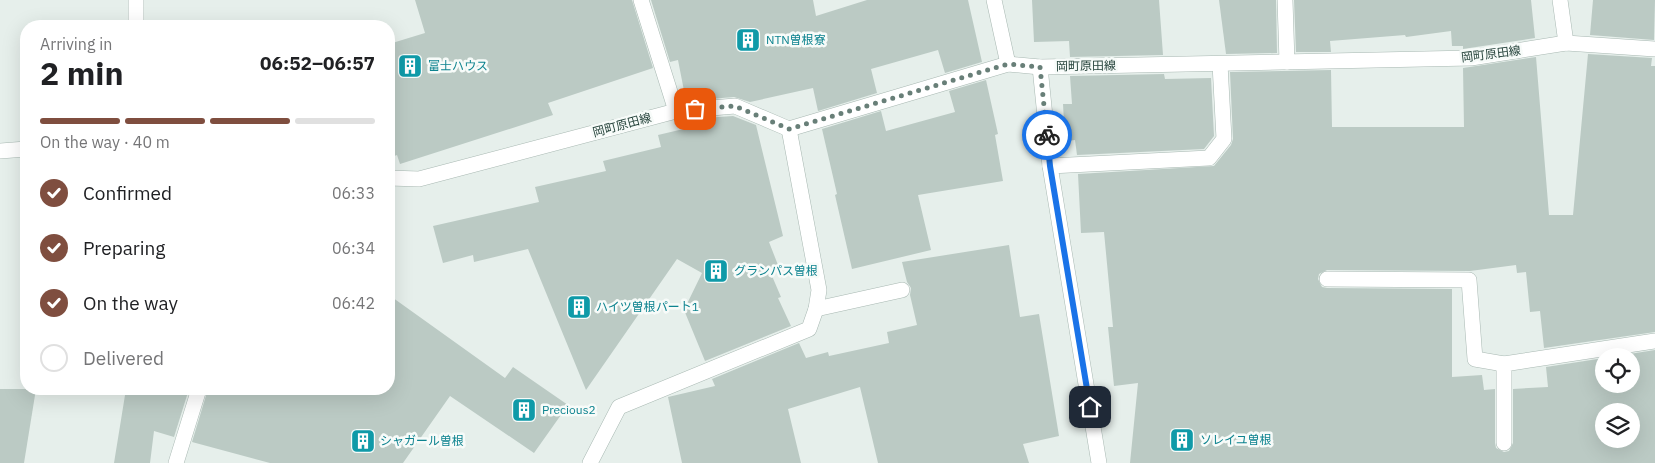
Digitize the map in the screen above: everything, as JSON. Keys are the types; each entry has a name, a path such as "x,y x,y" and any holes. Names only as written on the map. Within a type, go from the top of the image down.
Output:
{"street":[{"path":"136,0 136,20"},
{"path":"641,0 676,111"},
{"path":"994,0 1008,64"},
{"path":"1286,0 1287,62"},
{"path":"1560,0 1566,43"},
{"name":"岡町原田線","path":"395,178 419,179 676,111 735,106 789,129 1008,64 1040,67 1470,58 1566,43 1655,49"},
{"path":"1050,166 1209,158 1224,139 1220,64"},
{"path":"1040,67 1050,166 1100,463"},
{"path":"590,463 619,407 809,329 816,310 819,290 789,129"},
{"path":"0,151 20,149"},
{"path":"1327,279 1469,280 1475,359 1504,364 1655,341"},
{"path":"816,310 902,290"},
{"path":"1504,364 1504,443"},
{"path":"176,463 197,395"}],"building":[{"path":"415,0 632,0 653,68 548,103 553,115 400,164 397,155 395,156 395,42 425,33"},
{"path":"651,0 813,0 816,16 867,0 968,0 982,62 945,73 938,50 871,69 877,93 818,111 813,88 750,102 734,97 686,101 678,60 670,62"},
{"path":"1032,0 1159,0 1163,55 1070,57 1069,41 1034,42"},
{"path":"1219,0 1276,0 1277,53 1226,54"},
{"path":"1294,0 1531,0 1535,38 1463,49 1463,46 1452,46 1451,31 1406,37 1405,35 1330,41 1331,52 1296,52"},
{"path":"1593,0 1655,0 1654,40 1590,35"},
{"path":"1588,54 1652,58 1651,66 1655,66 1655,332 1544,348 1540,311 1530,312 1526,272 1517,273 1516,265 1470,271 1327,270 1319,274 1318,279 1322,287 1327,288 1452,289 1452,377 1482,375 1484,390 1495,389 1495,443 1496,448 1504,452 1509,451 1513,443 1513,389 1548,387 1546,367 1595,359 1595,393 1640,393 1640,352 1655,350 1655,463 1130,463 1138,383 1114,386 1108,327 1113,327 1104,232 1081,233 1078,174 1214,166 1231,145 1233,139 1230,72 1331,70 1332,127 1464,127 1463,68 1536,57 1549,215 1573,215"},
{"path":"1164,74 1165,79 1211,78 1214,136 1204,149 1077,155 1075,140 1065,141 1063,104 1072,104 1070,76"},
{"path":"986,80 998,134 995,135 1003,181 918,195 931,250 852,269 822,129 881,111 886,131 955,112 949,91"},
{"path":"733,116 756,125 783,236 769,242 778,265 769,269 781,297 778,298 791,326 705,361 684,310 702,273 677,259 586,390 528,249 474,262 473,255 443,263 433,226 539,202 535,187 606,171 603,161 661,147 658,135 692,127 690,119"},
{"path":"1009,245 1020,317 1039,314 1059,436 1023,444 1029,463 878,463 860,387 788,409 801,463 682,463 668,397 715,386 712,379 799,343 806,358 828,352 829,356 889,343 887,332 917,325 910,295 911,288 907,282 902,262"},
{"path":"395,299 505,378 513,367 568,405 534,453 450,396 403,463 270,463 192,442 206,395 395,395"},
{"path":"0,389 20,389 20,395 35,395 24,463 0,463"},
{"path":"125,395 187,395 174,437 154,431 150,463 114,463"}],"way so far":[{"path":"695,109 735,106 789,129 1008,64 1040,67 1047,135"}],"place":[{"name":"NTN曽根寮","path":"748,40"},
{"name":"富士ハウス","path":"410,66"},
{"name":"グランパス曽根","path":"716,271"},
{"name":"ハイツ曽根パート1","path":"579,307"},
{"name":"Precious2","path":"524,410"},
{"name":"ソレイユ曽根","path":"1182,440"},
{"name":"シャガール曽根","path":"363,441"}],"route":[{"path":"1047,135 1050,166 1090,407"}]}
